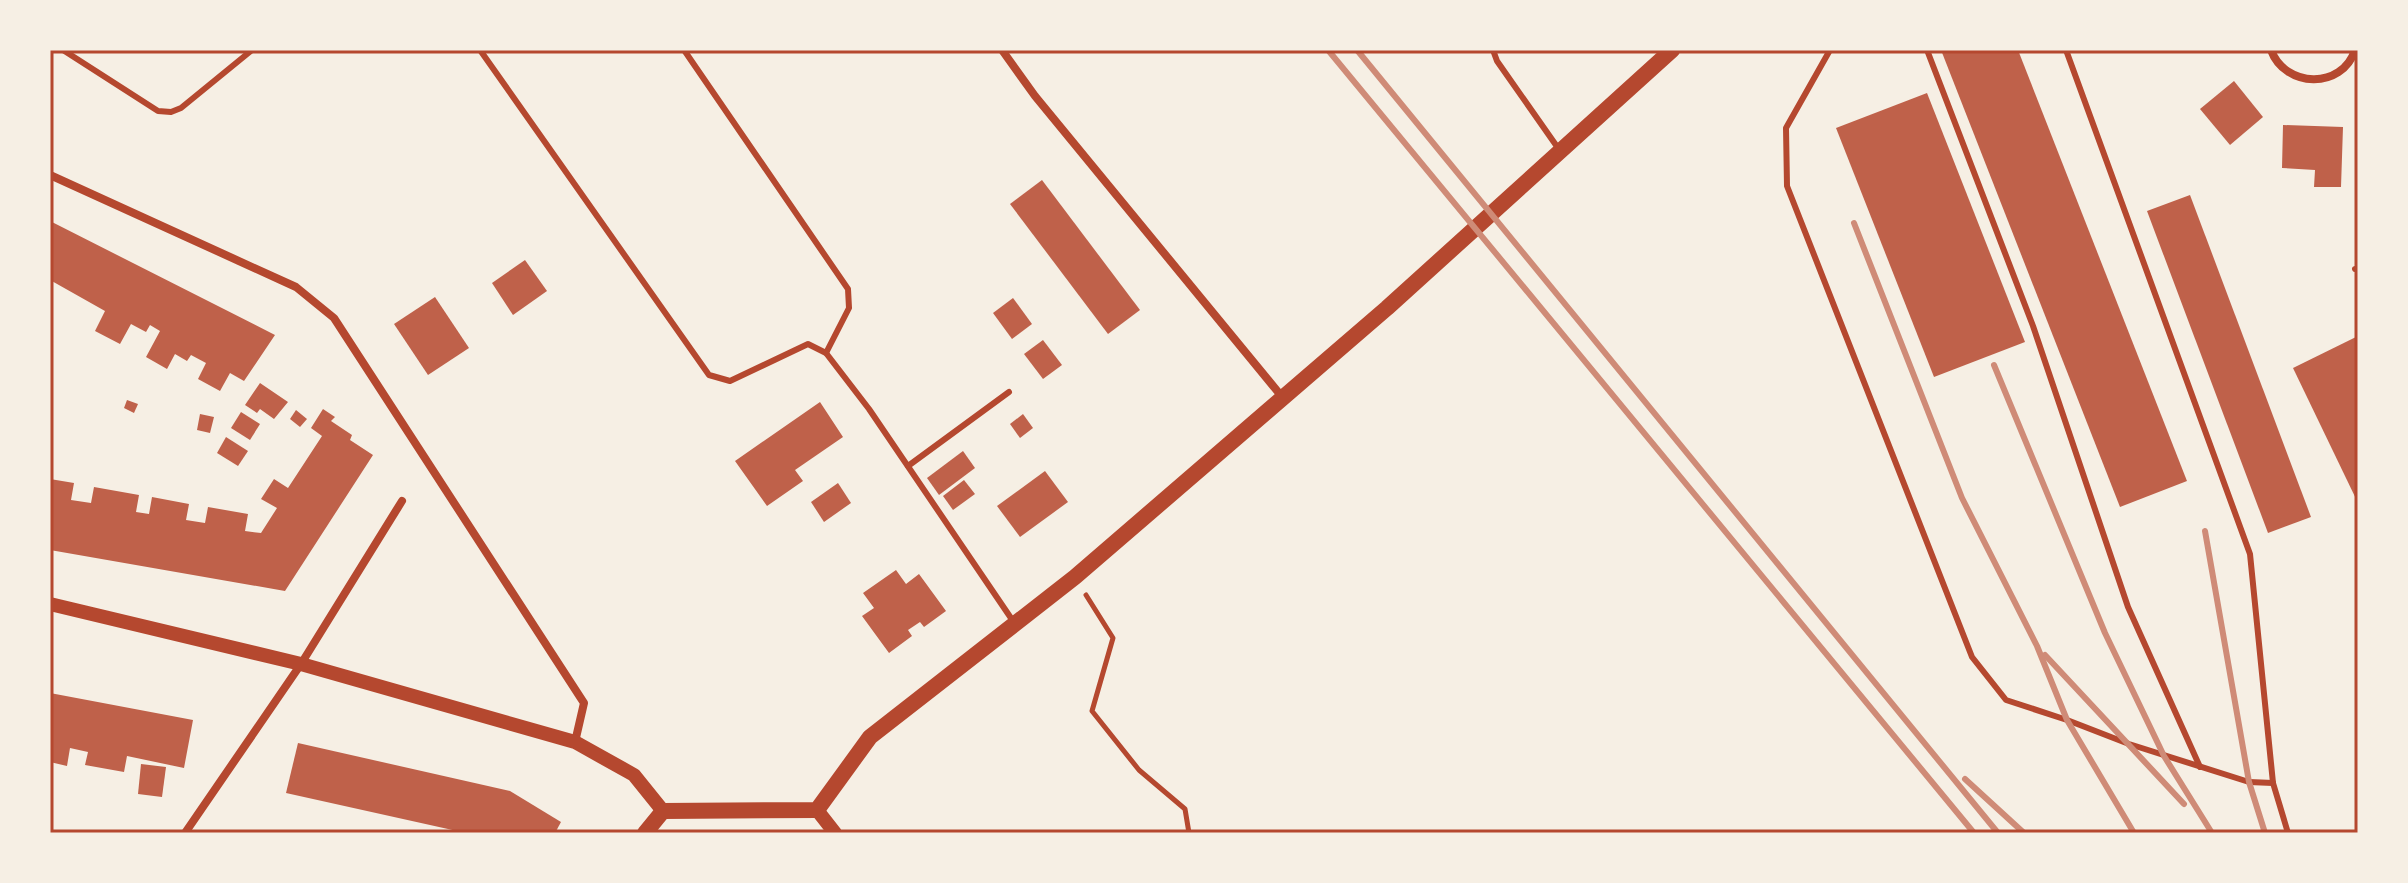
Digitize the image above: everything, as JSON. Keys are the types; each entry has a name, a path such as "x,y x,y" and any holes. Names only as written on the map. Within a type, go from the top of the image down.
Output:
{"main road":[{"path":"645,833 663,811 817,810 870,737 1075,577 1387,308 1672,50"}],"street":[{"path":"1002,50 1035,96 1283,398"},
{"path":"2271,50 2280,66 2305,80 2333,76 2345,67 2355,50"},
{"path":"50,175 296,287 334,318 584,703 575,742"},
{"path":"185,833 301,664 402,501"},
{"path":"50,604 301,664 575,742 634,775 663,811"},
{"path":"817,810 835,833"}],"lane":[{"path":"63,50 158,111 171,112 181,108 252,50"},
{"path":"480,50 709,375 730,381 808,344 826,353 908,466 1015,624"},
{"path":"684,50 848,289 849,308 826,353"},
{"path":"1493,50 1497,61 1561,151"},
{"path":"1830,50 1786,128 1787,186 1972,657 2006,700 2200,767 2249,782 2273,783"},
{"path":"1927,50 2033,326 2128,607 2200,767"},
{"path":"2066,50 2250,554 2273,783 2288,833"},
{"path":"908,466 1009,392"}],"path":[{"path":"1075,577 1113,638 1092,711 1139,770 1185,809 1189,833"}],"building":[{"path":"1941,50 2018,50 2187,481 2120,507"},
{"path":"2234,81 2263,117 2230,145 2200,109"},
{"path":"1927,93 2025,342 1934,377 1836,128"},
{"path":"2283,125 2343,127 2341,187 2314,187 2315,170 2282,168"},
{"path":"1042,180 1140,310 1108,334 1010,204"},
{"path":"2190,195 2311,517 2268,533 2147,211"},
{"path":"50,221 275,335 244,381 230,373 220,391 198,379 206,363 191,355 187,361 175,354 167,369 146,357 160,331 150,325 146,332 131,324 120,344 95,331 105,311 50,280"},
{"path":"525,260 547,291 513,315 492,283"},
{"path":"435,297 469,348 428,375 394,324"},
{"path":"1013,298 1032,324 1012,339 993,313"},
{"path":"2358,336 2358,503 2293,368"},
{"path":"1043,340 1062,365 1043,379 1024,354"},
{"path":"260,383 288,402 274,419 260,409 257,413 245,405"},
{"path":"127,400 138,404 134,413 124,408"},
{"path":"820,402 843,437 795,470 803,481 767,506 735,461"},
{"path":"323,409 335,417 331,421 352,435 350,440 373,455 285,591 50,550 50,479 74,483 71,500 91,503 94,487 139,495 136,512 149,514 152,497 189,504 186,520 205,523 208,507 248,514 245,531 261,533 277,508 261,499 274,479 288,488 322,436 311,428"},
{"path":"296,410 307,419 300,427 290,419"},
{"path":"241,412 260,424 250,440 231,428"},
{"path":"200,414 214,417 210,433 197,430"},
{"path":"1023,414 1033,428 1020,438 1010,424"},
{"path":"226,437 248,451 238,466 217,453"},
{"path":"963,451 975,468 939,495 927,478"},
{"path":"1045,471 1068,502 1020,537 997,506"},
{"path":"964,480 975,494 953,510 943,496"},
{"path":"838,483 851,503 824,522 811,502"},
{"path":"896,570 906,584 919,574 946,611 924,627 920,622 908,630 912,636 889,653 862,616 874,608 863,593"},
{"path":"50,693 193,720 184,768 127,756 124,772 85,765 88,752 70,748 67,766 50,762"},
{"path":"298,743 510,791 561,822 555,833 466,833 286,793"},
{"path":"141,764 166,767 162,797 138,794"}],"railway":[{"path":"1328,50 1974,833"},
{"path":"1357,50 1998,833"},
{"path":"1854,223 1962,498 2037,646 2067,720 2134,833"},
{"path":"1994,365 2105,633 2164,756 2212,833"},
{"path":"2205,531 2249,782 2265,833"},
{"path":"2045,655 2184,804"},
{"path":"1965,779 2024,833"}]}
